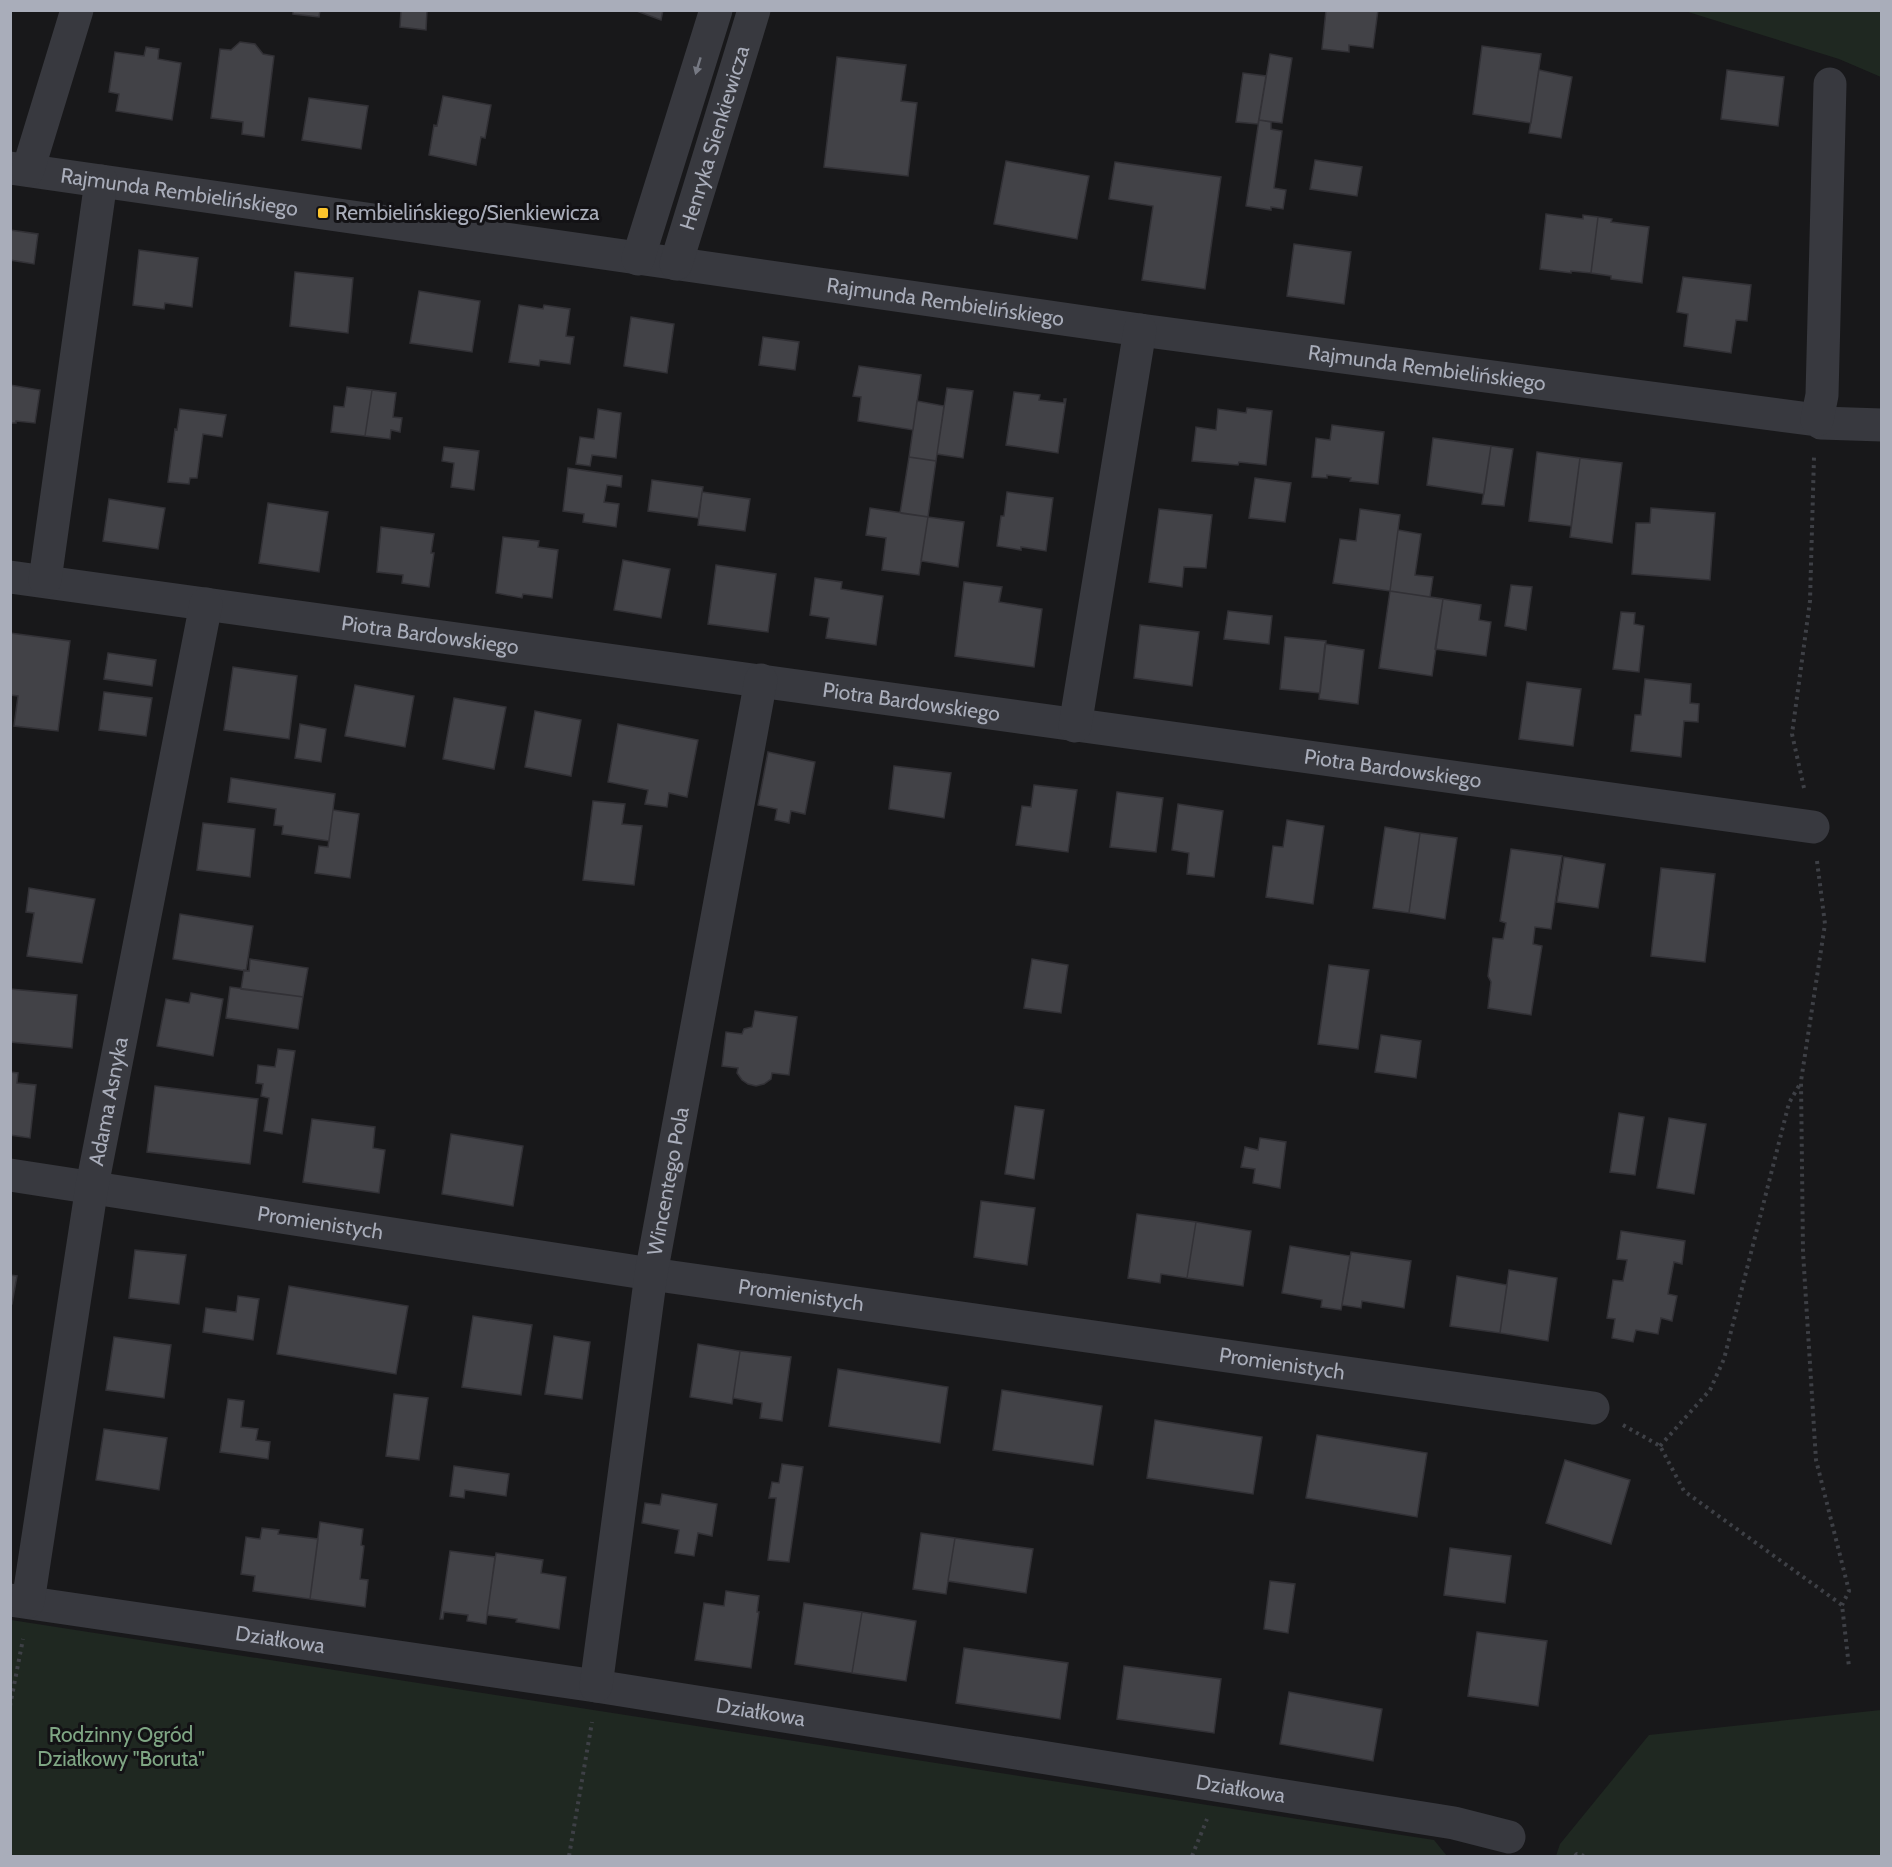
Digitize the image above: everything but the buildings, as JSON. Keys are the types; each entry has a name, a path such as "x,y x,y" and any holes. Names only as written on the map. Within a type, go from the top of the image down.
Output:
{"street":[{"path":"19,169 77,10"},
{"name":"Henryka Sienkiewicza","path":"638,259 716,10"},
{"name":"Henryka Sienkiewicza","path":"676,264 754,10"},
{"path":"1817,420 1822,395 1830,84"},
{"name":"Rajmunda Rembielińskiego","path":"19,169 1140,330 1817,420 1821,423 1881,425"},
{"path":"45,580 101,181"},
{"path":"1075,726 1140,330"},
{"name":"Piotra Bardowskiego","path":"10,577 45,580 1075,726 1813,827"},
{"name":"Adama Asnyka","path":"19,1601 92,1186 206,604"},
{"name":"Wincentego Pola","path":"596,1686 651,1274 761,680"},
{"name":"Promienistych","path":"10,1175 651,1274 1593,1408"},
{"name":"Działkowa","path":"19,1601 596,1686 1442,1821 1509,1837"}],"path":[{"path":"1817,420 1810,601 1792,734 1813,827 1825,924 1801,1081 1803,1252 1816,1460 1849,1591 1842,1605 1849,1667"},
{"path":"1801,1081 1789,1103 1724,1359 1710,1390 1660,1446 1684,1491 1842,1605"},
{"path":"10,1706 19,1601"},
{"path":"569,1857 592,1721"},
{"path":"1192,1857 1209,1815"},
{"path":"1576,1855 1584,1857"}],"green space":[{"path":"1685,11 1881,11 1881,77 1839,59"},
{"name":"Rodzinny Ogród Działkowy \"Boruta\"","path":"11,1620 1434,1840 1447,1856 11,1856"},
{"path":"1881,1710 1881,1856 1556,1856 1560,1844 1649,1735"}],"place":[{"name":"Rembielińskiego/Sienkiewicza","path":"323,213"}]}
